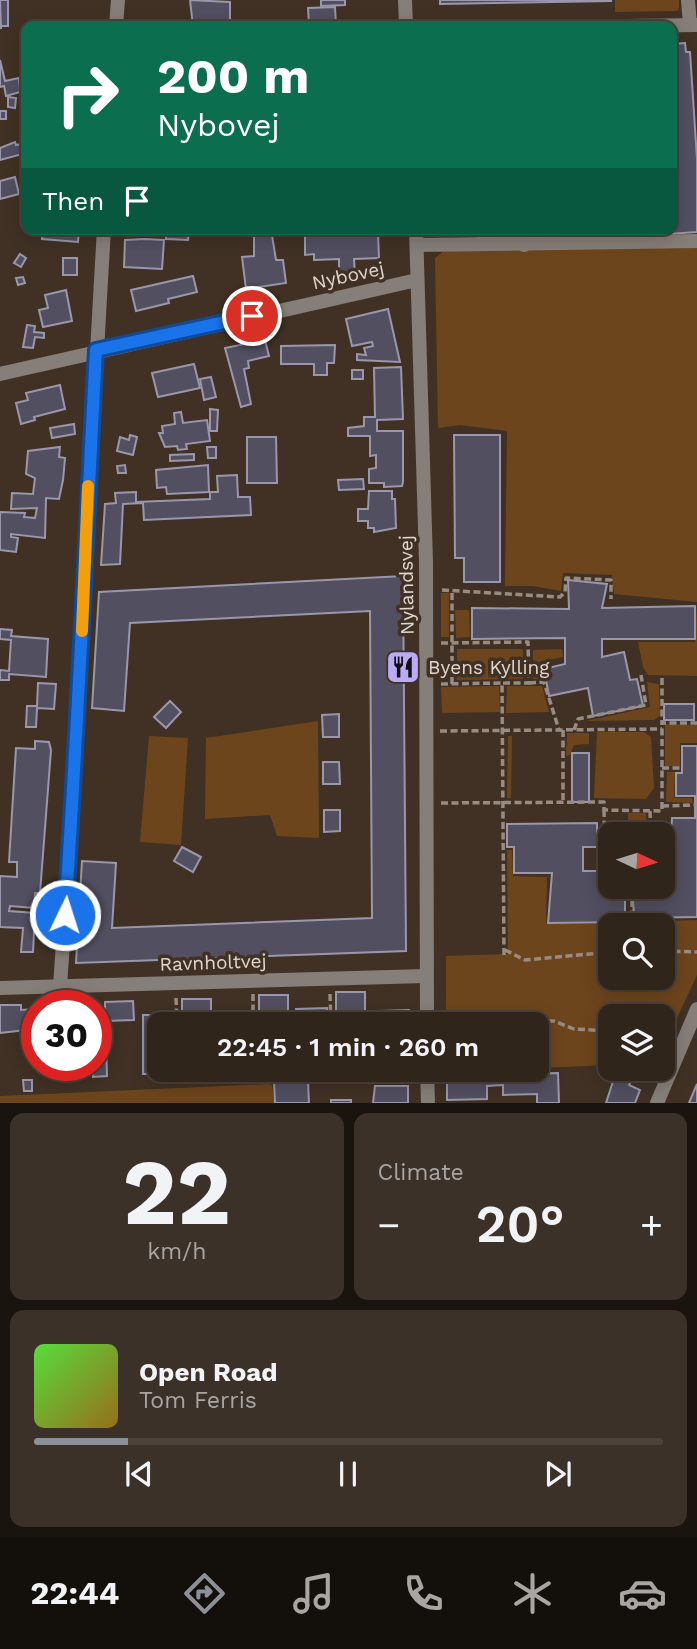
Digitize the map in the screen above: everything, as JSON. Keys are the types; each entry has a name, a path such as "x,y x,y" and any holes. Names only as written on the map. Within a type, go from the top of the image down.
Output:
{"street":[{"path":"116,21 118,0"},
{"path":"405,0 406,21"},
{"path":"688,0 693,25"},
{"path":"60,986 79,721 83,575 104,235"},
{"name":"Nylandsvej","path":"416,235 426,590 427,1012"},
{"path":"523,235 524,245"},
{"path":"417,246 524,245 620,236 697,241"},
{"name":"Nybovej","path":"0,373 417,280"},
{"name":"Ravnholtvej","path":"0,988 426,976"},
{"path":"657,1103 697,1009"},
{"path":"427,1082 428,1103"}],"path":[{"path":"426,590 560,597 565,592 566,578 611,580 611,599"},
{"path":"452,591 452,684"},
{"path":"426,644 528,642 529,683"},
{"path":"574,730 578,719 646,705 641,674"},
{"path":"604,810 662,811 662,678"},
{"path":"426,684 544,682 561,730 563,802"},
{"path":"502,683 505,957"},
{"path":"662,723 697,723"},
{"path":"426,731 662,729"},
{"path":"662,768 682,768"},
{"path":"426,803 604,802 604,822"},
{"path":"662,806 695,805"},
{"path":"650,811 650,822"},
{"path":"632,900 632,913"},
{"path":"505,950 525,960 598,953"},
{"path":"675,951 697,952"},
{"path":"330,978 331,1012"},
{"path":"253,980 253,1012"},
{"path":"176,982 177,1012"},
{"path":"549,1021 574,1029 598,1030"}],"shaded area":[{"path":"615,0 679,0 679,8 677,11 615,12"},
{"path":"697,246 697,602 614,594 612,575 563,573 561,591 533,586 505,586 507,431 460,425 438,428 435,258 444,251"},
{"path":"441,593 449,593 449,637 441,637"},
{"path":"697,602 697,676 648,675 643,667 638,642 695,642"},
{"path":"455,610 469,610 470,637 456,638"},
{"path":"457,649 523,649 523,679 457,680"},
{"path":"562,649 563,657 540,662 543,679 533,679 533,650"},
{"path":"647,682 659,684 660,716 654,720 586,721 650,707"},
{"path":"499,686 500,712 442,713 441,687"},
{"path":"507,686 542,686 549,712 506,713"},
{"path":"318,721 319,838 277,836 270,815 205,819 206,738"},
{"path":"665,724 697,725 697,743 680,743 680,766 665,766"},
{"path":"597,732 644,732 651,737 654,788 646,799 594,798"},
{"path":"567,733 589,733 589,744 574,745 570,755 566,756"},
{"path":"149,736 188,738 181,845 140,842"},
{"path":"508,736 512,736 511,798 507,798"},
{"path":"667,772 675,772 674,798 692,798 693,803 666,802"},
{"path":"628,813 646,813 646,822 628,822"},
{"path":"507,850 512,850 513,876 547,877 546,924 598,923 598,990 675,990 675,921 697,920 697,975 675,1022 675,1004 598,1004 598,1066 549,1068 549,1012 446,1012 446,956 508,954"},
{"path":"272,1085 274,1103 0,1103 0,1096"}],"building":[{"path":"0,0 8,0 8,26 1,26 1,29"},
{"path":"190,0 230,2 230,20 192,21"},
{"path":"321,0 345,0 345,5 321,6"},
{"path":"440,0 611,0 611,1 440,4"},
{"path":"335,7 336,21 309,21 308,8"},
{"path":"685,43 686,52 690,52 697,159 697,232 677,233 677,44"},
{"path":"0,60 5,81 19,78 20,92 6,96 4,86 0,87"},
{"path":"8,97 16,98 15,108 8,107"},
{"path":"0,111 6,111 6,119 0,119"},
{"path":"15,142 16,145 21,144 21,154 0,160 0,148"},
{"path":"15,177 19,194 0,199 0,181"},
{"path":"42,235 79,235 78,242 42,239"},
{"path":"166,235 188,235 188,240 166,239"},
{"path":"254,235 272,235 276,260 283,260 286,283 246,289 242,257 254,256"},
{"path":"305,235 378,235 379,258 354,259 355,276 339,272 339,259 314,260 314,254 305,255"},
{"path":"478,235 509,235 478,237"},
{"path":"125,240 164,240 162,269 124,267"},
{"path":"20,254 26,258 21,267 14,263"},
{"path":"63,258 77,258 77,275 63,275"},
{"path":"193,276 197,292 168,299 169,303 136,311 131,290"},
{"path":"23,277 25,283 18,285 16,278"},
{"path":"66,290 72,321 43,327 39,310 48,308 45,295"},
{"path":"388,309 400,362 357,360 357,354 366,355 364,348 373,346 372,342 352,346 346,319"},
{"path":"27,325 35,326 34,332 44,333 44,338 35,337 33,348 23,347"},
{"path":"265,340 269,356 248,361 249,368 244,369 251,404 241,407 225,348"},
{"path":"335,345 334,363 327,363 327,375 314,375 314,364 281,364 281,346"},
{"path":"194,364 200,388 158,397 152,373"},
{"path":"401,367 403,419 377,420 377,431 403,431 403,482 402,486 384,487 384,483 369,483 369,469 376,468 376,455 370,456 370,436 348,436 348,428 364,426 364,417 375,417 374,368"},
{"path":"352,370 363,370 363,379 352,379"},
{"path":"211,377 216,397 204,400 200,379"},
{"path":"60,385 65,409 34,417 35,420 21,424 16,403 28,400 26,393"},
{"path":"210,409 218,410 217,431 210,431"},
{"path":"181,412 183,423 207,420 210,441 186,444 187,449 165,447 159,433 163,433 162,426 175,424 174,413"},
{"path":"74,424 75,434 52,438 50,428"},
{"path":"130,435 137,437 133,455 117,451 120,437 129,440"},
{"path":"454,435 500,435 500,582 464,582 464,558 455,558"},
{"path":"247,437 276,437 277,483 247,483"},
{"path":"60,447 59,457 65,458 63,480 59,499 46,498 45,538 11,534 11,537 18,538 16,552 0,550 0,512 25,513 24,517 35,518 37,508 11,509 12,493 33,494 35,478 26,474 28,451"},
{"path":"207,447 216,447 216,458 208,458"},
{"path":"194,454 194,460 170,461 170,455"},
{"path":"125,465 126,473 118,473 117,466"},
{"path":"208,465 209,492 167,494 166,487 157,488 156,470"},
{"path":"237,475 238,497 250,497 251,515 144,520 143,503 123,504 120,564 101,565 105,504 116,503 115,493 136,492 136,502 210,499 210,492 218,492 217,476"},
{"path":"363,479 364,489 339,490 338,480"},
{"path":"369,491 392,491 392,499 395,499 396,528 374,532 374,528 368,528 368,521 358,521 358,509 368,509"},
{"path":"403,576 406,951 76,963 82,861 116,863 112,928 372,918 370,611 130,623 124,711 92,708 99,592"},
{"path":"568,580 607,584 602,608 695,606 695,639 602,639 602,657 624,652 630,680 637,679 643,706 593,716 588,688 549,696 544,669 565,664 565,638 472,639 472,608 569,609"},
{"path":"0,629 12,630 11,636 48,639 46,677 9,674 9,680 0,680 0,670 9,671 11,640 0,639"},
{"path":"38,683 56,684 54,709 37,708 36,727 26,727 27,706 37,706"},
{"path":"170,701 181,712 166,728 154,717"},
{"path":"664,704 694,704 694,720 664,720"},
{"path":"339,714 339,737 323,737 322,715"},
{"path":"35,741 49,742 51,750 40,893 35,893 34,908 10,906 9,911 35,913 33,952 21,952 23,928 0,927 0,876 17,877 17,862 9,862 16,748 35,749"},
{"path":"682,746 697,746 697,917 675,917 675,913 634,913 633,900 676,900 676,822 672,822 672,818 695,818 695,796 676,796 676,773 682,773"},
{"path":"572,753 589,753 589,802 572,802"},
{"path":"323,762 339,762 340,784 323,784"},
{"path":"324,810 340,810 340,831 324,832"},
{"path":"597,823 597,847 583,847 583,871 598,871 598,900 625,900 625,913 598,913 598,922 548,923 552,873 514,873 514,847 507,847 507,824"},
{"path":"182,847 201,857 193,872 174,861"},
{"path":"336,992 365,992 365,1012 336,1012"},
{"path":"259,995 288,995 288,1012 259,1012"},
{"path":"182,999 211,999 211,1012 182,1012"},
{"path":"133,1001 134,1020 112,1021 112,1002"},
{"path":"0,1005 21,1005 21,1031 0,1033"},
{"path":"327,1008 327,1012 296,1012 296,1009"},
{"path":"409,1010 409,1012 379,1012"},
{"path":"143,1015 147,1015 147,1074 143,1074"},
{"path":"549,1073 558,1073 559,1103 537,1103 537,1094 503,1095 503,1085 487,1086 487,1099 447,1100 447,1082 549,1082"},
{"path":"23,1081 32,1081 32,1091 24,1091"},
{"path":"613,1081 631,1081 629,1085 640,1090 635,1103 606,1103"},
{"path":"308,1082 309,1103 275,1103 274,1083"},
{"path":"697,1084 697,1103 689,1103"},
{"path":"375,1086 408,1086 408,1103 373,1103"},
{"path":"331,1100 351,1100 351,1103 331,1103"}],"slow traffic":[{"path":"82,631 88,486"}],"place":[{"name":"Byens Kylling","path":"403,667"}],"route":[{"path":"65,915 79,721 83,575 96,350 252,316"}]}
